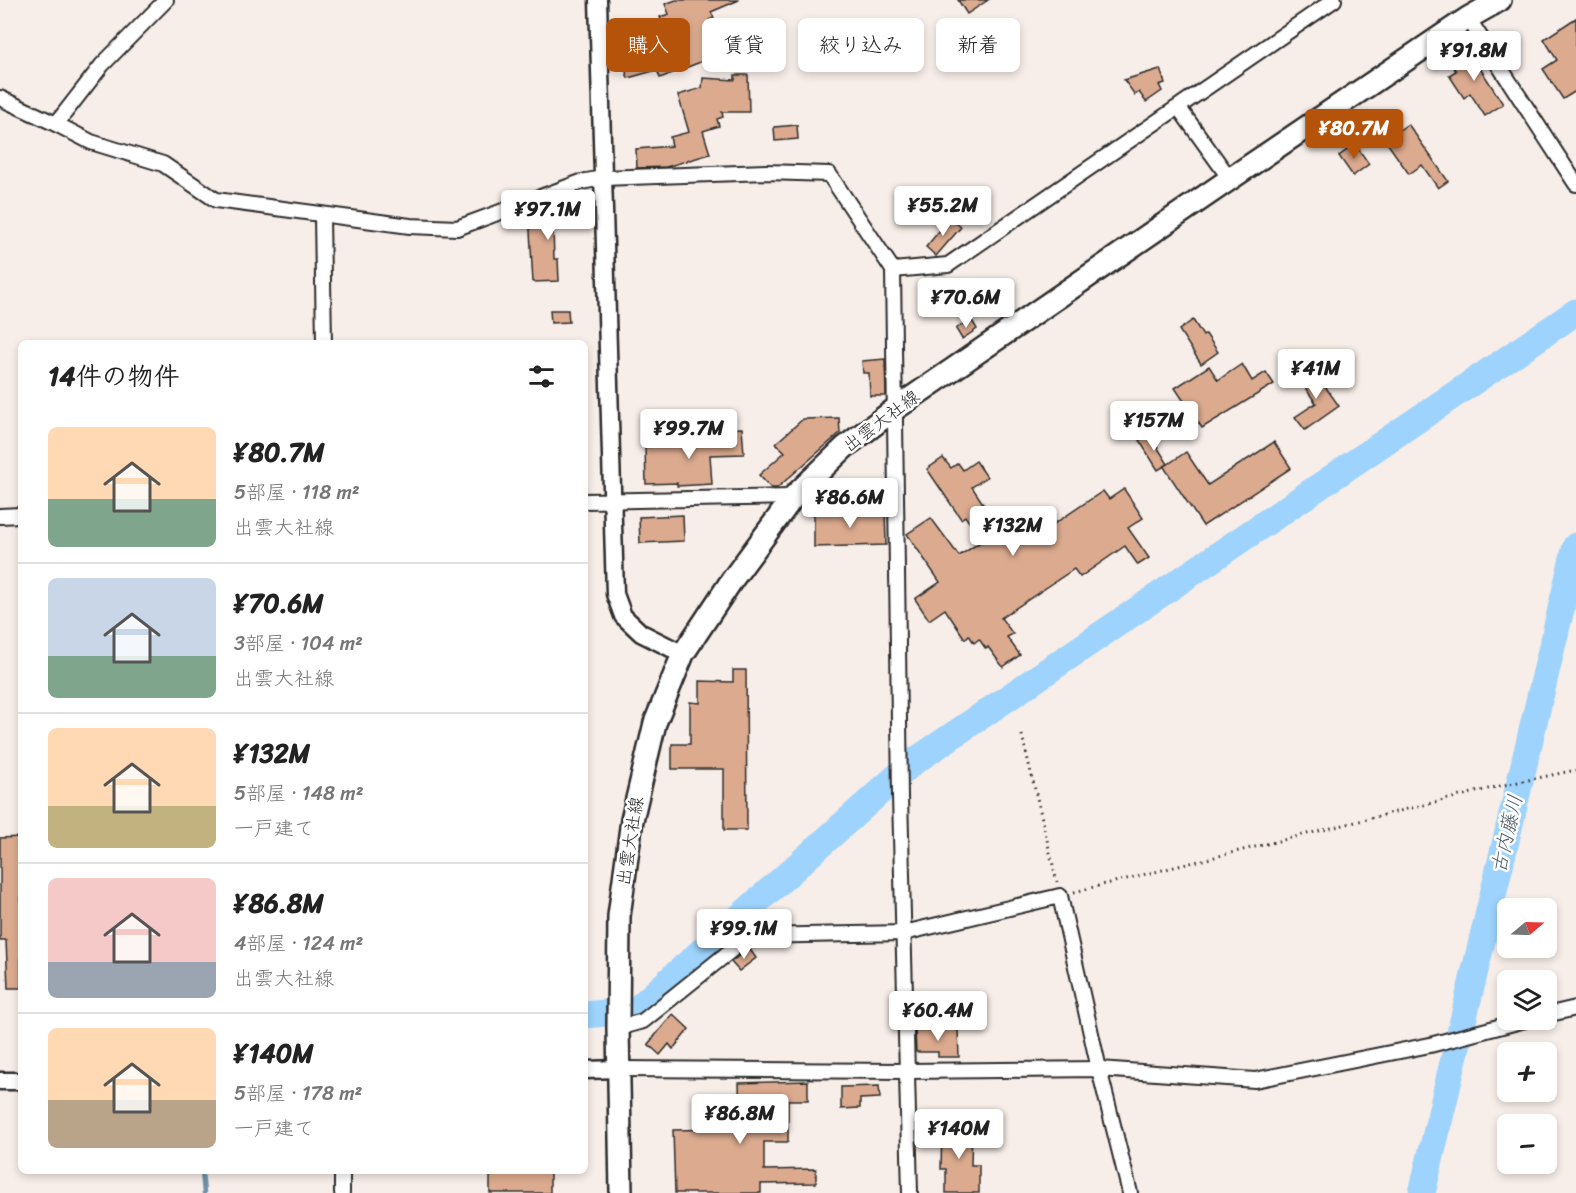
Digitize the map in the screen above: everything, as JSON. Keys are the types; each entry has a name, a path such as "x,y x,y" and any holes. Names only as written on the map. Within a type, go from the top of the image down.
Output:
{"main road":[{"name":"出雲大社線","path":"621,1193 618,1069 619,916 632,819 655,723 683,654 732,580 794,496 845,447 895,409 1230,178 1468,18 1500,0"}],"street":[{"path":"56,124 102,64 166,0"},
{"path":"598,0 615,594 623,616 641,633 683,654"},
{"path":"893,270 948,265 1334,0"},
{"path":"1468,18 1576,184"},
{"path":"0,98 91,142 163,164 216,201 410,226 457,228 581,182 603,178 766,172 829,174 893,270 900,796 909,1193"},
{"path":"1179,108 1230,178"},
{"path":"321,216 324,340"},
{"path":"588,501 896,495"},
{"path":"0,516 18,515"},
{"path":"618,1026 644,1021 749,936 904,933 1060,896 1130,1193"},
{"path":"1557,1012 1576,1008"},
{"path":"588,1070 1099,1069 1255,1080 1430,1045 1497,1027"},
{"path":"0,1081 18,1081"},
{"path":"342,1174 342,1193"}],"path":[{"path":"1022,735 1060,896 1504,785 1576,770"}],"building":[{"path":"676,0 739,0 711,12 714,18 702,18 702,61 690,66 690,18 660,18 669,14 665,4"},
{"path":"958,0 988,0 967,14"},
{"path":"1576,18 1576,91 1563,99 1543,69 1557,60 1544,39"},
{"path":"1467,48 1503,104 1485,116 1470,93 1464,98 1449,75 1456,71 1448,60"},
{"path":"1160,69 1165,83 1159,85 1162,91 1146,102 1139,92 1135,95 1124,80"},
{"path":"626,72 650,72 628,78"},
{"path":"658,72 675,72 660,78"},
{"path":"735,75 748,75 749,112 722,112 723,117 717,119 719,126 703,131 710,154 666,167 637,168 636,149 672,146 670,137 689,132 678,95 702,88 703,78 735,80"},
{"path":"1408,124 1448,181 1438,188 1422,165 1409,174 1385,140"},
{"path":"797,125 798,139 775,141 774,127"},
{"path":"1355,144 1369,164 1353,176 1339,156"},
{"path":"576,206 577,228 553,229 554,259 558,259 559,281 533,282 529,214 558,211 558,207"},
{"path":"950,218 961,227 936,256 926,247"},
{"path":"550,310 568,310 569,322 551,323"},
{"path":"971,319 977,329 962,339 956,329"},
{"path":"1193,320 1203,336 1206,334 1218,352 1201,364 1179,330"},
{"path":"885,359 886,396 870,396 869,373 863,373 862,361"},
{"path":"1242,364 1252,381 1266,372 1274,384 1202,428 1175,388 1209,366 1218,380"},
{"path":"1312,368 1339,406 1305,430 1295,417 1316,403 1298,378"},
{"path":"839,418 840,433 777,488 771,488 759,475 785,452 776,443 803,419"},
{"path":"742,428 744,454 710,455 712,484 677,486 677,483 646,484 645,447 723,442 723,429"},
{"path":"1149,434 1168,464 1158,470 1139,440"},
{"path":"1274,442 1291,468 1203,526 1164,467 1186,452 1208,485"},
{"path":"943,458 951,468 958,463 963,470 976,461 987,477 972,487 1000,529 1008,523 1015,534 1026,527 1033,538 1103,491 1109,499 1124,489 1143,518 1128,528 1149,558 1138,565 1125,546 1080,577 1074,569 1001,618 1013,634 1007,637 1020,655 1003,667 979,639 974,643 969,635 965,639 945,609 929,620 915,599 940,582 907,534 931,518 959,556 982,541 965,516 961,519 927,469"},
{"path":"885,510 886,545 814,547 814,512"},
{"path":"683,515 684,541 640,543 639,517"},
{"path":"733,670 746,670 747,830 724,830 724,769 672,769 672,744 690,744 690,702 700,703 700,681 733,682"},
{"path":"18,837 18,988 8,988 6,940 0,940 0,838"},
{"path":"749,948 756,958 739,971 731,962"},
{"path":"673,1014 689,1029 673,1049 669,1044 660,1055 648,1044"},
{"path":"958,1029 959,1057 938,1057 938,1052 916,1052 915,1030"},
{"path":"808,1081 808,1100 788,1100 788,1142 764,1142 764,1170 816,1169 816,1183 761,1184 761,1193 675,1193 673,1130 730,1129 730,1124 740,1123 739,1083"},
{"path":"879,1086 880,1098 860,1099 860,1108 841,1109 841,1087"},
{"path":"942,1126 972,1126 971,1165 979,1165 979,1193 946,1193 946,1169 941,1169"},
{"path":"490,1174 550,1174 550,1193 490,1193"}],"waterway":[{"path":"588,1015 636,1010 912,763 1576,312"},
{"name":"古内藤川","path":"1422,1193 1576,546"},
{"path":"202,1174 204,1193"}]}
